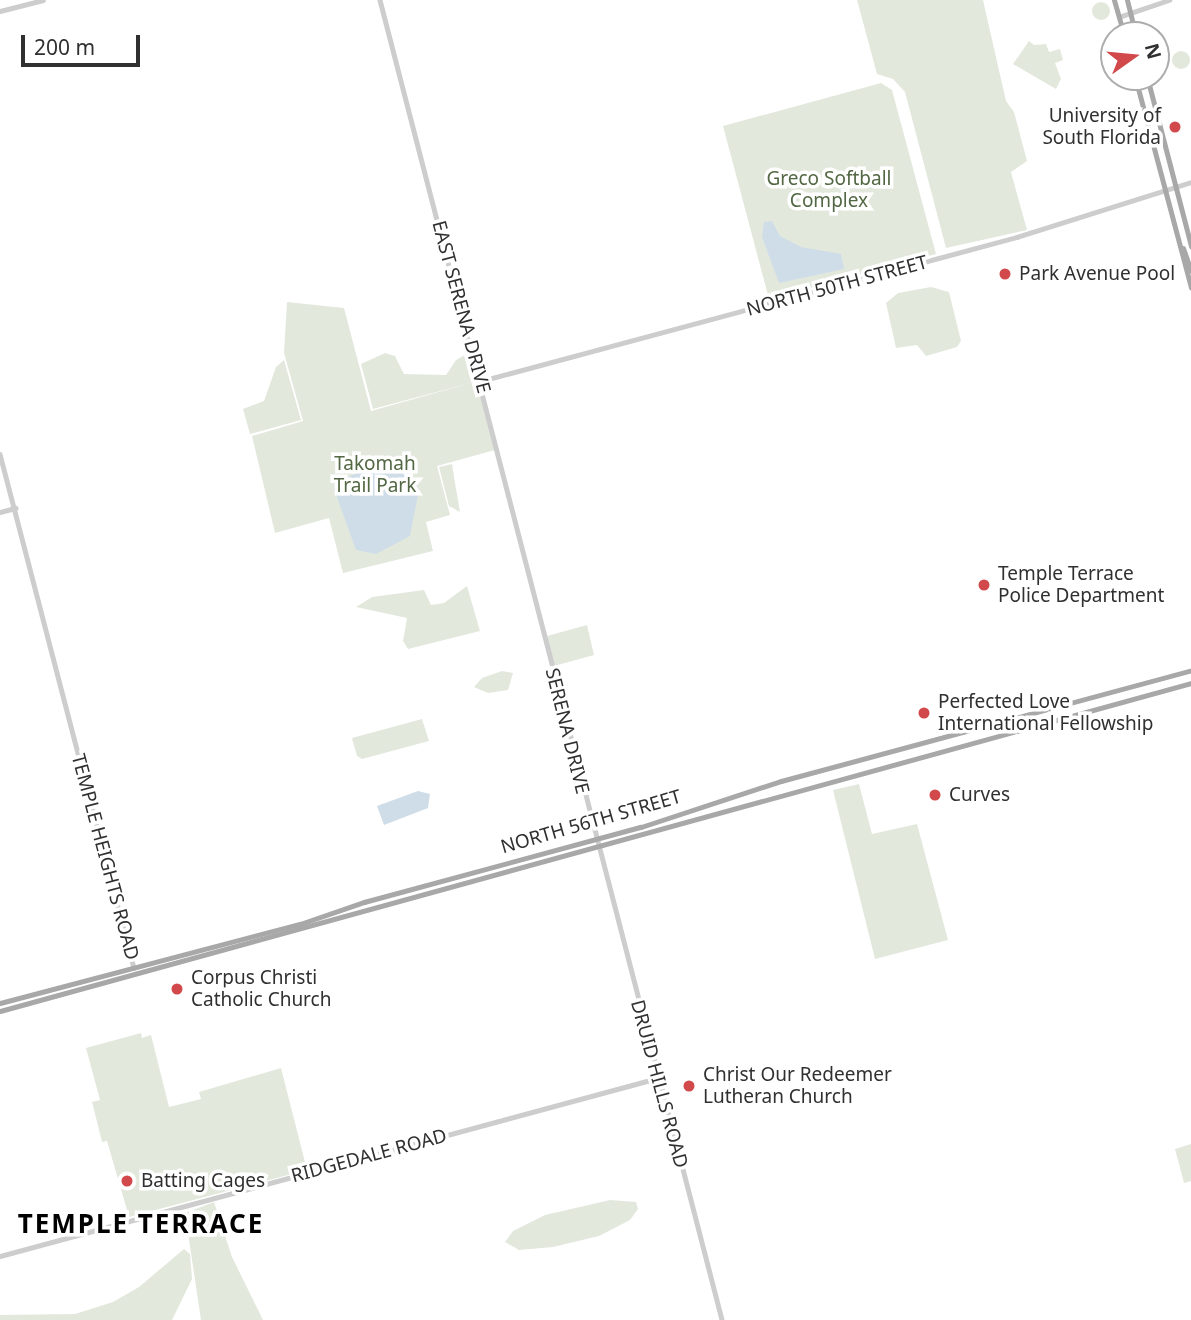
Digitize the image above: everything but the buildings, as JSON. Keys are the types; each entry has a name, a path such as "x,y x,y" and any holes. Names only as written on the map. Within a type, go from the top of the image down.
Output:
{"main road":[{"path":"1114,0 1120,21"},
{"path":"1127,0 1133,21"},
{"path":"1139,91 1191,288"},
{"path":"1151,91 1191,247"},
{"path":"1175,229 1191,271"},
{"name":"NORTH 56TH STREET","path":"273,934 595,840 767,785 1191,670"},
{"name":"NORTH 56TH STREET","path":"0,1007 23,1005 139,974 232,945 597,848 770,796 1191,683"},
{"path":"934,739 937,750"},
{"path":"869,757 872,768"},
{"path":"862,759 864,770"},
{"path":"767,785 770,796"},
{"name":"NORTH 56TH STREET","path":"0,1007 16,999 194,951 232,945"},
{"path":"168,966 194,951"},
{"path":"71,992 74,987 101,976"},
{"path":"23,1005 46,991"}],"street":[{"path":"0,11 43,0"},
{"name":"EAST SERENA DRIVE","path":"380,0 481,381 539,615"},
{"path":"1119,17 1169,0"},
{"name":"NORTH 50TH STREET","path":"481,381 942,258 1166,192 1191,181"},
{"name":"TEMPLE HEIGHTS ROAD","path":"0,454 133,968 139,974"},
{"path":"0,512 15,508"},
{"name":"SERENA DRIVE","path":"539,615 597,848"},
{"name":"DRUID HILLS ROAD","path":"597,848 722,1320"},
{"name":"RIDGEDALE ROAD","path":"0,1256 658,1078"}],"green space":[{"path":"857,0 983,0 1006,101 1014,112 1027,161 1011,172 1027,230 946,248 905,92 893,79 877,74"},
{"path":"1101,2 1107,5 1110,11 1107,17 1101,20 1095,17 1092,11 1095,5"},
{"path":"1029,41 1034,45 1046,44 1049,52 1060,49 1063,60 1055,63 1061,79 1056,89 1013,64"},
{"path":"1181,51 1189,56 1190,60 1185,68 1181,69 1173,64 1172,60 1177,52"},
{"name":"Greco Softball Complex","path":"881,83 892,90 936,254 769,299 723,126"},
{"path":"931,287 949,292 961,341 957,347 926,356 917,345 896,348 886,303 898,293"},
{"name":"Takomah Trail Park","path":"287,302 344,308 371,411 474,382 373,409 361,364 385,353 395,356 404,374 446,375 456,360 470,352 495,450 437,466 450,515 426,522 433,551 343,573 329,518 275,533 252,436 303,421 284,353"},
{"path":"284,360 301,420 250,434 243,409 264,401 276,367"},
{"path":"452,464 460,512 449,506 439,467"},
{"path":"467,586 480,631 408,649 403,641 407,618 356,607 372,597 424,590 431,605 444,603"},
{"path":"587,625 594,655 554,666 547,636"},
{"path":"502,671 513,673 508,690 488,693 474,687 482,678"},
{"path":"422,719 429,741 362,759 357,756 352,738"},
{"path":"859,784 872,834 917,824 948,940 875,959 833,790"},
{"path":"141,1033 142,1038 151,1035 169,1107 201,1099 199,1092 281,1068 307,1170 129,1217 107,1141 102,1142 92,1102 100,1100 86,1048"},
{"path":"1191,1144 1191,1181 1184,1183 1175,1149"},
{"path":"610,1200 636,1202 638,1209 630,1220 599,1236 553,1247 519,1250 505,1242 513,1231 545,1215"},
{"path":"214,1202 232,1257 263,1320 201,1320 185,1213"},
{"path":"184,1249 190,1254 192,1279 172,1320 0,1320 0,1315 75,1314 113,1302 139,1287"}],"shaded area":[{"path":"772,221 780,236 801,247 841,254 844,269 779,283 762,237 764,222"},
{"path":"399,455 419,490 410,536 376,554 356,550 334,489 339,481"},
{"path":"418,791 430,794 428,808 384,825 377,806"}],"place":[{"name":"University of South Florida","path":"1175,127"},
{"name":"Park Avenue Pool","path":"1005,274"},
{"name":"Temple Terrace Police Department","path":"984,585"},
{"name":"Perfected Love International Fellowship","path":"924,713"},
{"name":"Curves","path":"935,795"},
{"name":"Corpus Christi Catholic Church","path":"177,989"},
{"name":"Christ Our Redeemer Lutheran Church","path":"689,1086"},
{"name":"Batting Cages","path":"127,1181"}],"district":[{"name":"TEMPLE TERRACE","path":"141,1224"}]}
